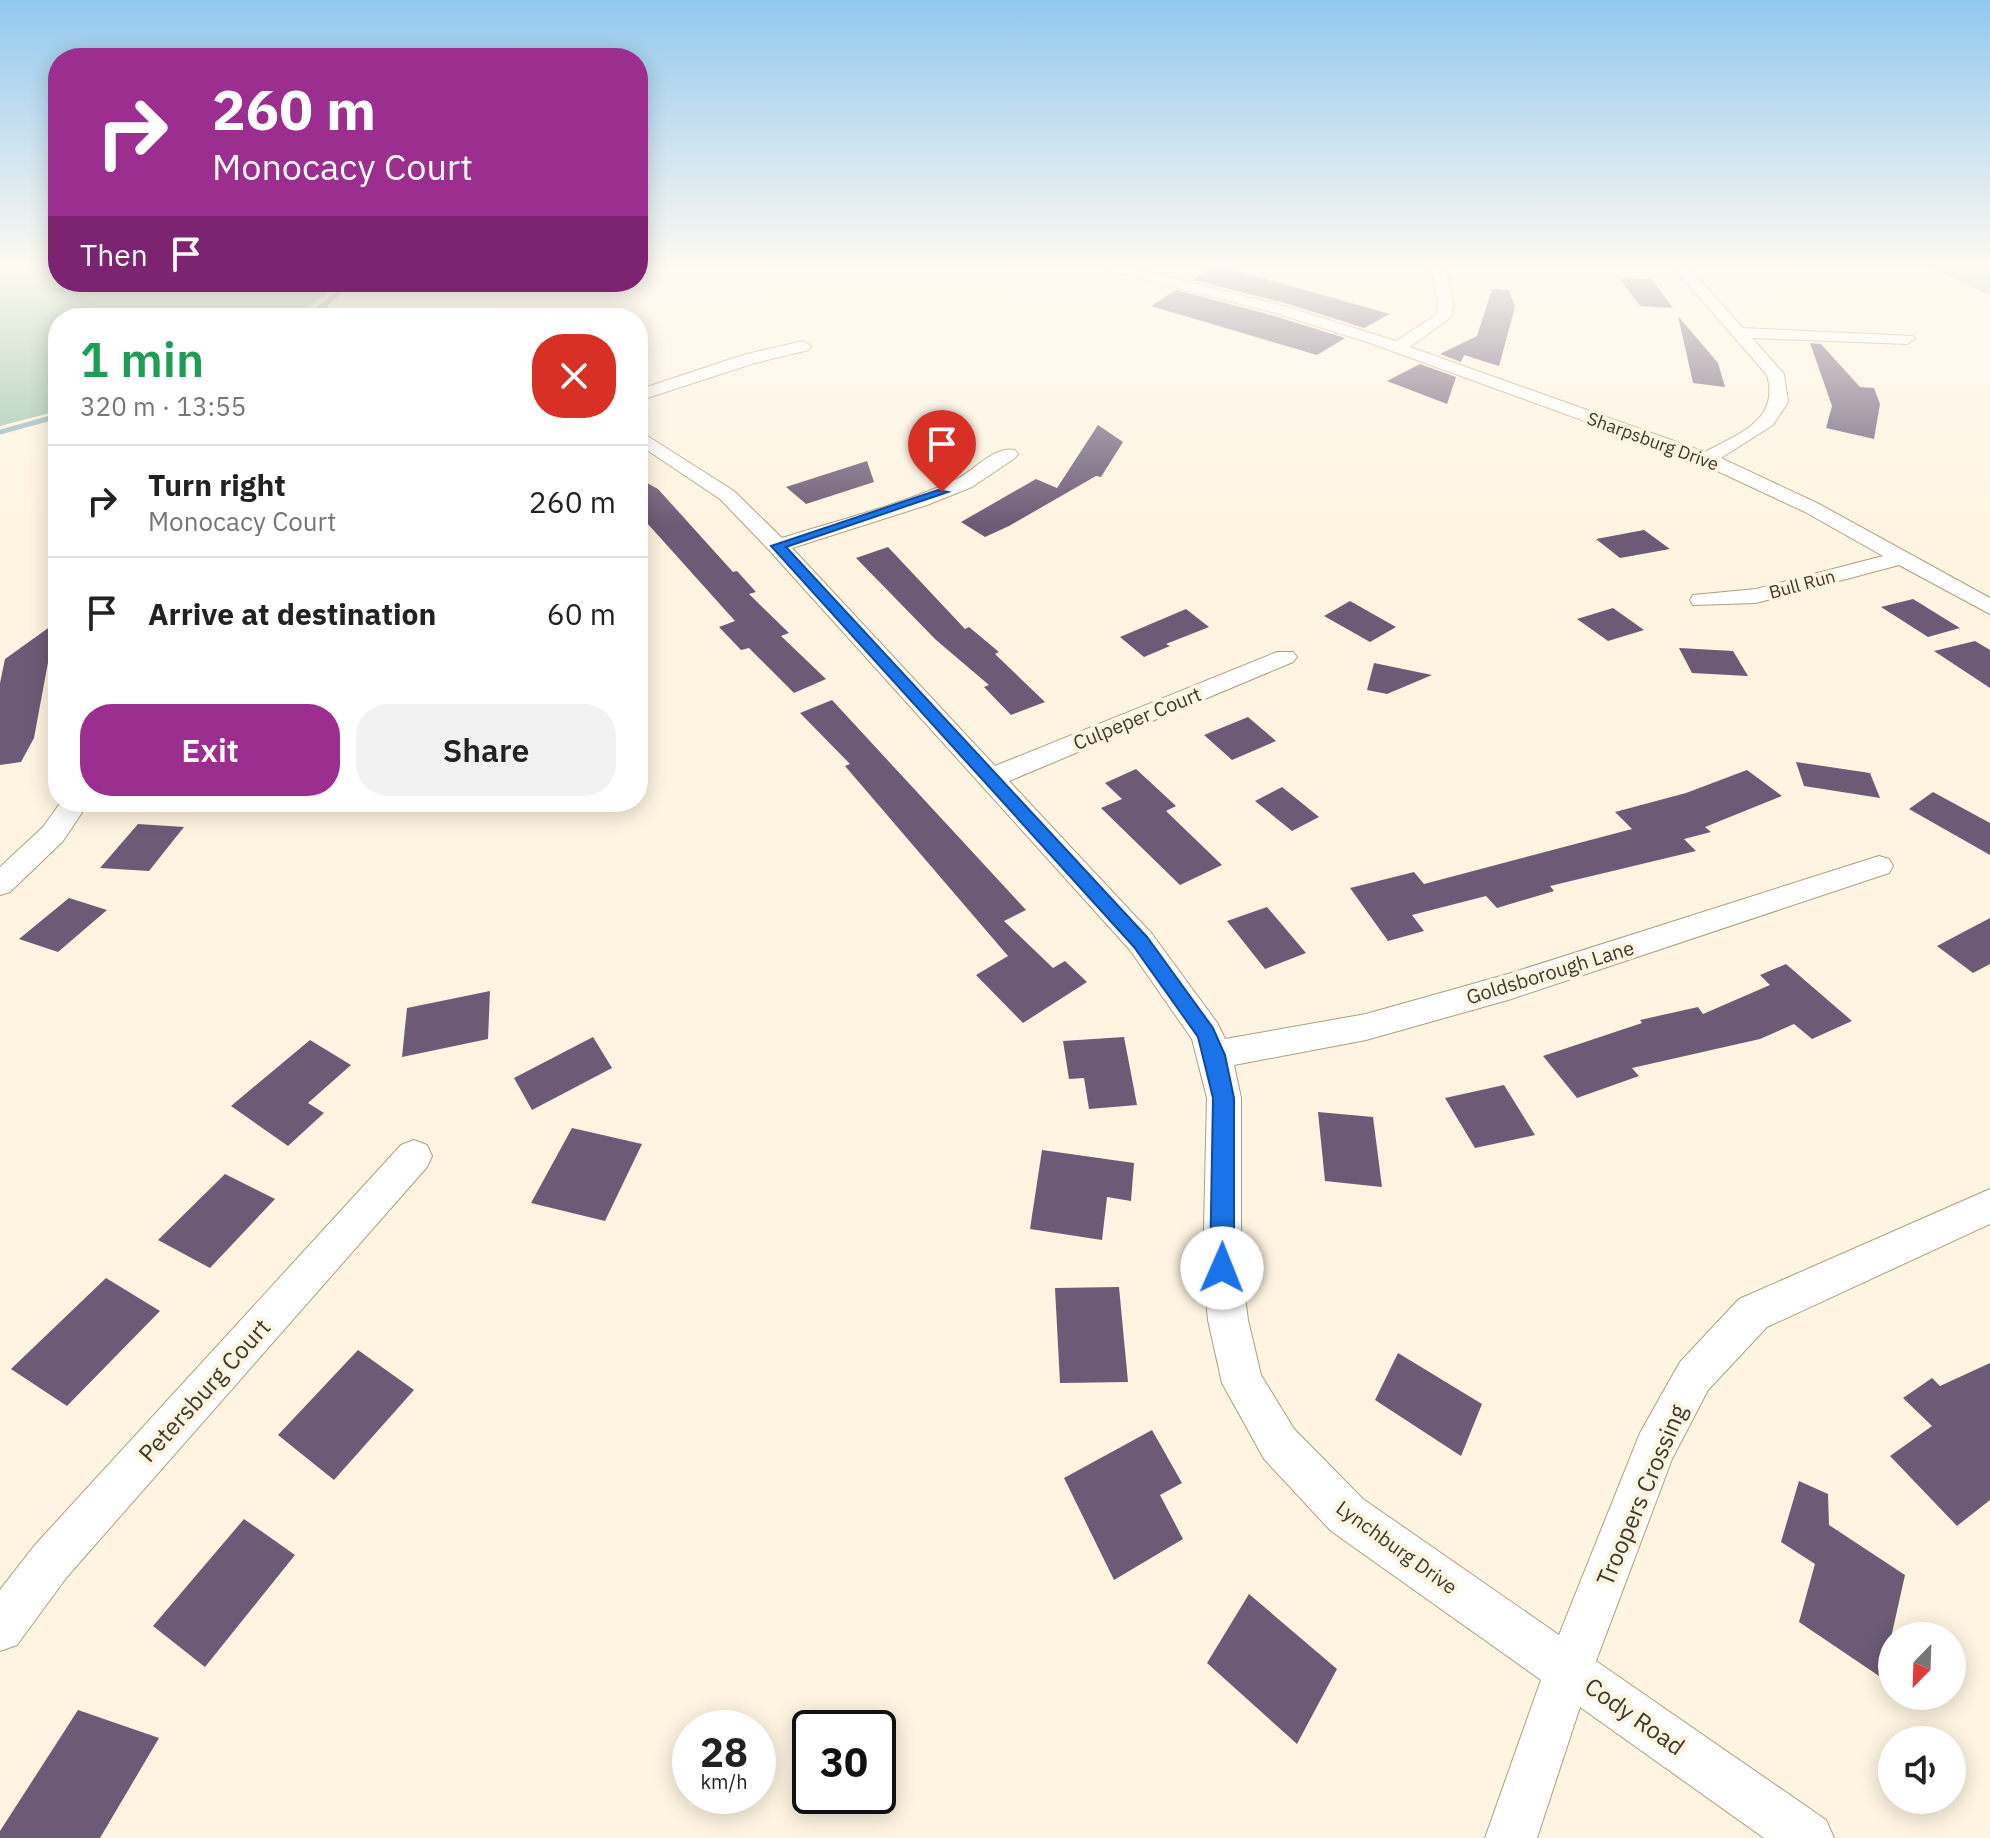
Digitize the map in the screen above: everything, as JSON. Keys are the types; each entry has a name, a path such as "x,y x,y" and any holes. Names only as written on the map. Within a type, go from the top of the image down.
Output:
{"street":[{"path":"648,393 775,353"},
{"name":"Sharpsburg Drive","path":"1410,353 1707,459 1812,508 1990,607"},
{"path":"1707,459 1760,426 1778,408 1779,392 1775,374 1755,353"},
{"name":"Lynchburg Drive","path":"648,443 727,495 778,546 1141,942 1206,1033 1215,1055 1224,1098 1222,1268 1228,1320 1242,1383 1279,1444 1347,1515 1569,1669"},
{"path":"778,546 920,501 965,483 1008,454"},
{"name":"Bull Run","path":"1701,600 1756,596 1901,558"},
{"name":"Culpeper Court","path":"989,779 1285,657"},
{"path":"0,884 53,834 68,812"},
{"name":"Goldsborough Lane","path":"1215,1055 1366,1027 1508,987 1879,866"},
{"name":"Petersburg Court","path":"0,1628 50,1562 414,1156"},
{"name":"Troopers Crossing","path":"1569,1669 1655,1448 1694,1376 1753,1313 1990,1206"},
{"name":"Cody Road","path":"1511,1838 1569,1669 1808,1838"}],"green space":[{"path":"0,353 48,353 48,414 0,426"}],"building":[{"path":"1503,353 1499,366 1464,355 1461,362 1440,354"},
{"path":"1686,353 1709,353 1718,363 1725,387 1693,383"},
{"path":"1813,353 1829,353 1860,387 1874,388 1880,404 1874,439 1826,428 1832,406"},
{"path":"1420,364 1456,377 1447,404 1387,381"},
{"path":"1098,425 1123,442 1101,477 1096,476 985,537 961,522 1036,479 1057,488"},
{"path":"867,461 874,482 806,504 786,487"},
{"path":"648,484 658,489 733,572 737,571 756,592 749,594 789,633 781,636 826,679 794,693 749,648 741,650 719,627 735,621 648,524"},
{"path":"1644,530 1670,549 1620,558 1596,539"},
{"path":"888,547 965,629 969,627 999,652 995,654 1045,702 1011,715 984,687 989,685 936,640 856,558"},
{"path":"1913,599 1960,628 1928,637 1881,607"},
{"path":"1350,601 1396,627 1370,642 1324,616"},
{"path":"1613,608 1644,630 1608,641 1577,619"},
{"path":"1186,609 1209,627 1166,644 1170,646 1144,657 1120,637"},
{"path":"48,628 48,662 34,738 21,762 0,765 0,683 5,659"},
{"path":"1975,641 1990,650 1990,688 1934,651"},
{"path":"1679,648 1733,651 1748,676 1692,673"},
{"path":"1374,663 1432,675 1387,694 1367,690"},
{"path":"832,700 1026,910 1004,921 1053,968 1065,961 1087,982 1023,1023 976,975 1008,956 845,766 850,764 800,713"},
{"path":"1248,717 1276,741 1232,760 1204,735"},
{"path":"1796,762 1870,773 1880,798 1804,786"},
{"path":"1136,769 1176,806 1166,811 1222,865 1180,885 1101,808 1122,799 1105,783"},
{"path":"1747,770 1782,796 1705,827 1711,832 1684,839 1696,851 1550,886 1554,891 1497,908 1486,896 1412,915 1424,931 1388,941 1350,888 1414,872 1424,884 1632,829 1615,812 1686,793"},
{"path":"1282,787 1319,817 1292,831 1255,801"},
{"path":"1933,792 1990,823 1990,855 1909,809"},
{"path":"138,824 184,827 149,871 100,868"},
{"path":"69,898 107,910 58,952 19,939"},
{"path":"1267,907 1306,953 1265,969 1227,921"},
{"path":"1990,918 1990,964 1973,973 1937,946"},
{"path":"1786,964 1852,1021 1812,1039 1794,1024 1760,1039 1632,1068 1639,1076 1577,1098 1543,1056 1642,1023 1640,1020 1698,1007 1703,1014 1770,985 1760,975"},
{"path":"490,991 488,1039 402,1057 407,1008"},
{"path":"593,1037 612,1068 532,1110 514,1078"},
{"path":"1124,1037 1137,1105 1089,1109 1084,1078 1069,1079 1063,1041"},
{"path":"310,1040 351,1065 308,1103 324,1113 288,1146 231,1106"},
{"path":"1504,1085 1535,1135 1475,1148 1445,1098"},
{"path":"1318,1112 1373,1117 1382,1187 1325,1181"},
{"path":"572,1128 642,1144 605,1221 531,1203"},
{"path":"1042,1150 1134,1163 1131,1201 1107,1197 1102,1240 1030,1229"},
{"path":"225,1174 275,1199 210,1268 158,1240"},
{"path":"106,1278 160,1311 67,1406 11,1369"},
{"path":"1119,1287 1128,1382 1060,1383 1055,1288"},
{"path":"358,1350 414,1390 334,1480 278,1435"},
{"path":"1398,1353 1482,1404 1461,1456 1375,1400"},
{"path":"1990,1363 1990,1500 1957,1526 1890,1456 1932,1426 1903,1398 1932,1378 1940,1386"},
{"path":"1152,1430 1182,1483 1160,1495 1183,1539 1114,1580 1064,1478"},
{"path":"1799,1481 1828,1494 1829,1525 1905,1575 1895,1622 1878,1622 1878,1675 1799,1622 1815,1564 1781,1542"},
{"path":"244,1519 295,1555 205,1667 153,1626"},
{"path":"1249,1594 1337,1669 1297,1744 1207,1663"},
{"path":"78,1710 159,1738 100,1838 0,1838 0,1831"}],"waterway":[{"path":"0,432 48,419"}],"route":[{"path":"942,492 778,546 1141,942 1206,1033 1215,1055 1224,1098 1222,1268"}]}
